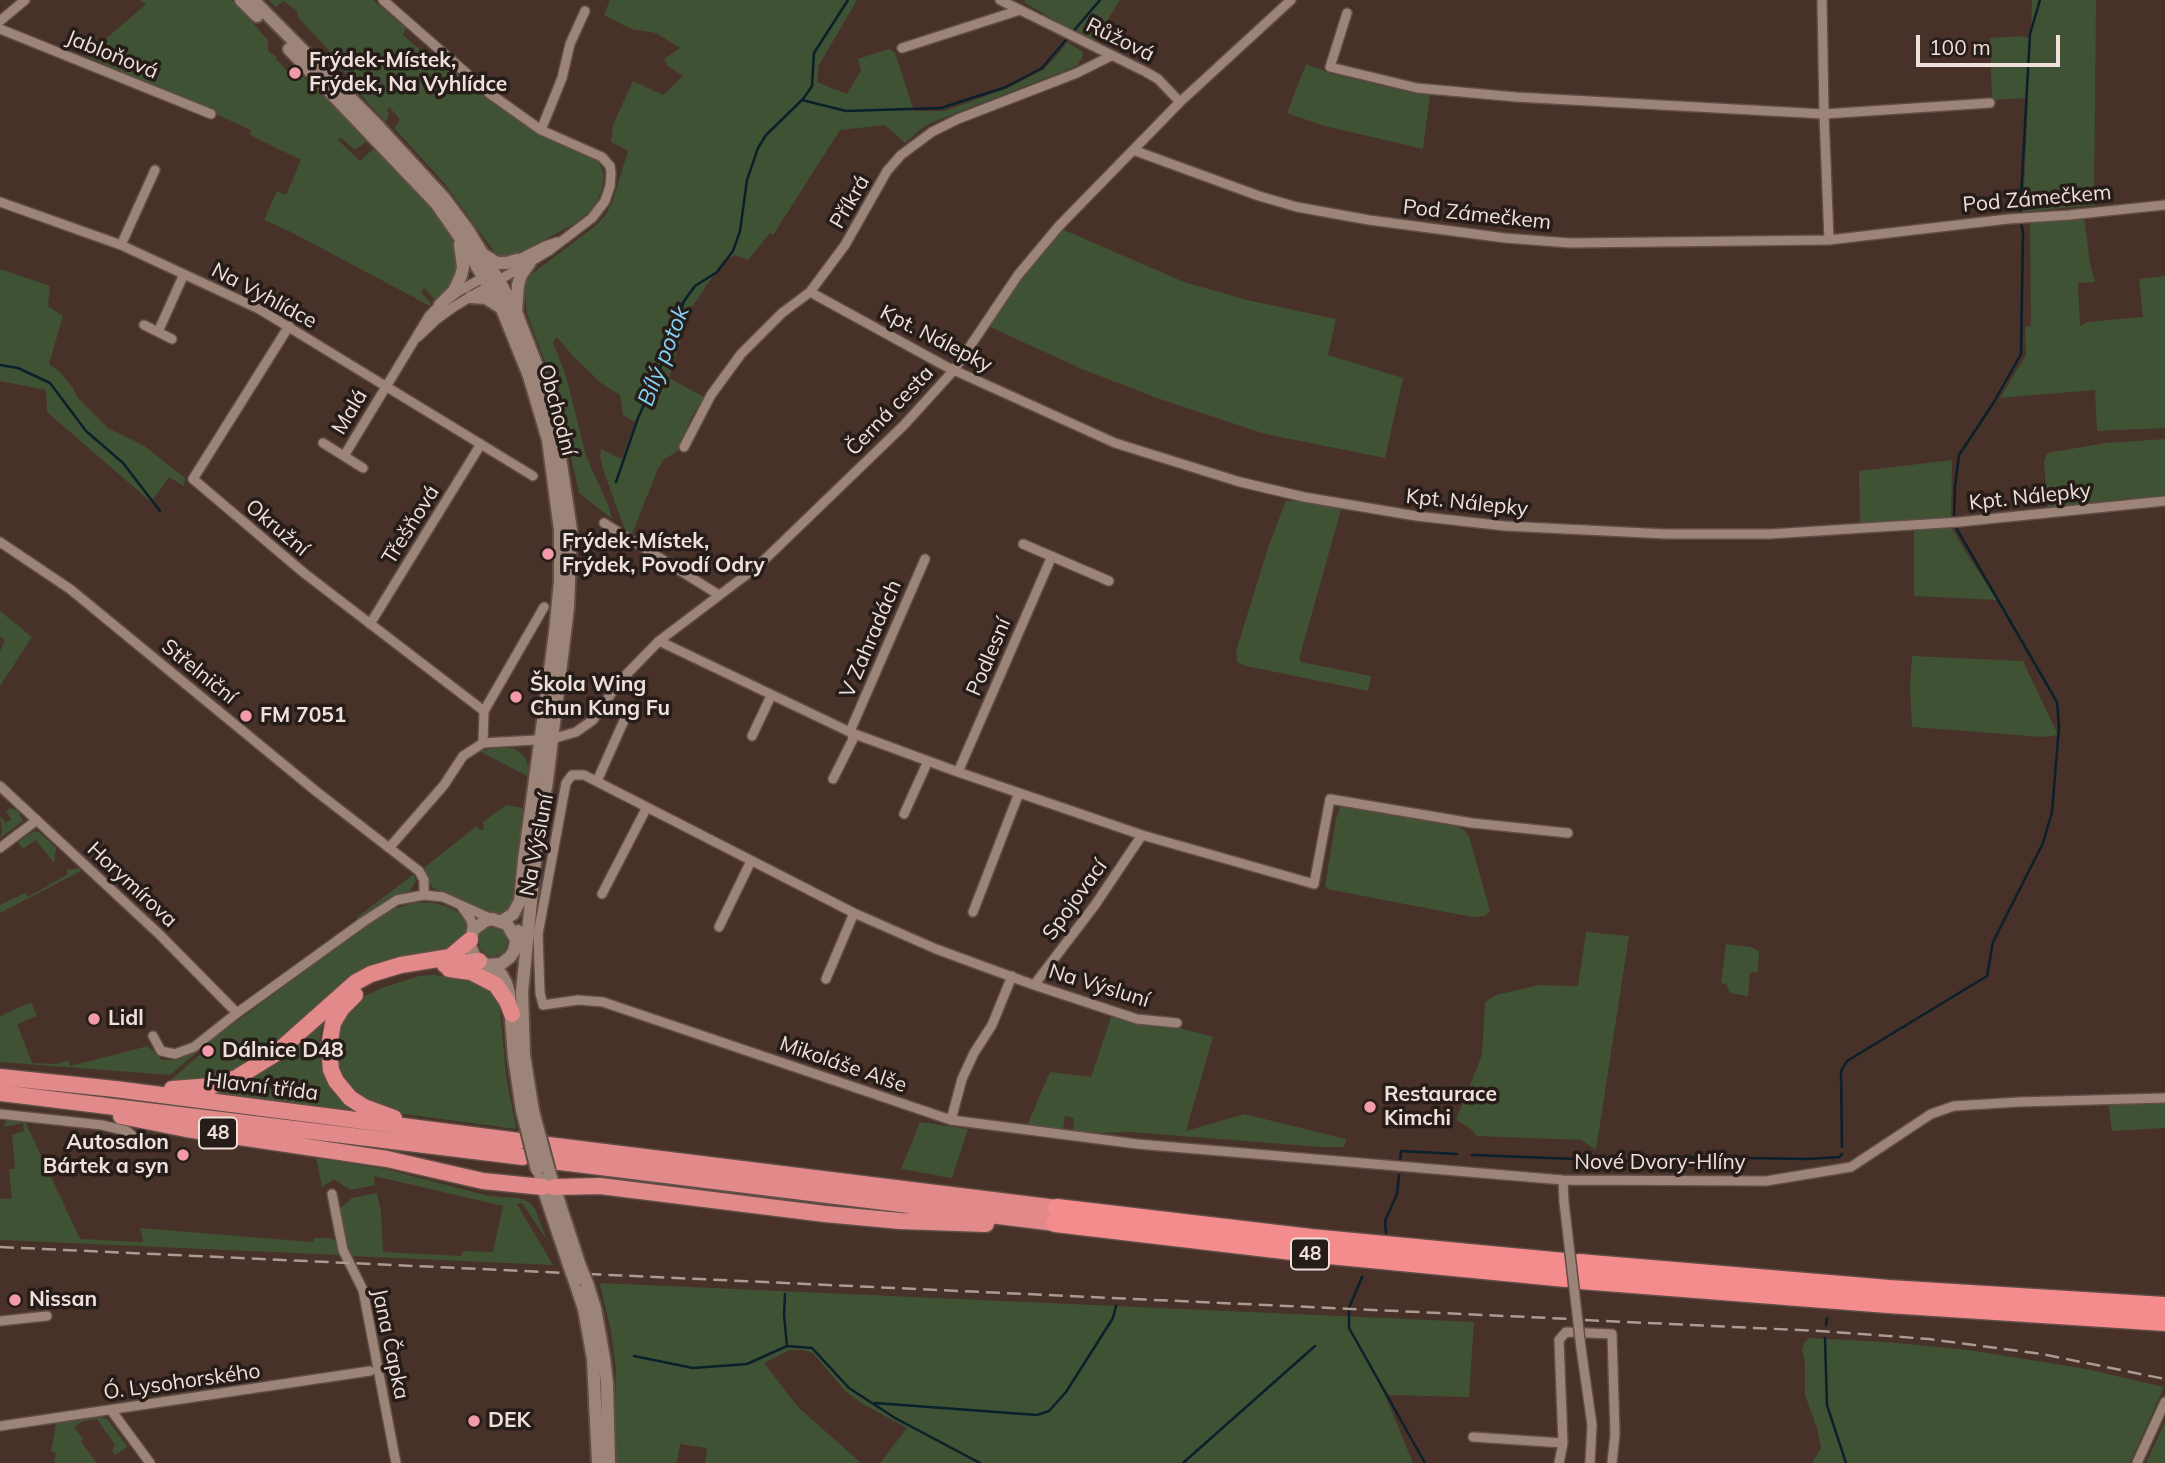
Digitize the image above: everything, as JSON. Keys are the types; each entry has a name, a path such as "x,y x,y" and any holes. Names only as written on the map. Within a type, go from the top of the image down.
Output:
{"highway":[{"name":"48","path":"115,1089 196,1088 236,1078 275,1054 356,982 371,974 401,965 450,957 471,935"},
{"name":"48","path":"464,1134 391,1117 364,1107 350,1098 342,1090 330,1066 331,1029 338,1012 360,991 374,984 456,962 484,963"},
{"name":"48","path":"430,969 449,968 471,972 496,985 512,1014"},
{"name":"Hlavní třída","path":"0,1077 115,1089 464,1134 521,1149 50,1098"},
{"name":"48","path":"0,1093 50,1098 186,1129 387,1158 483,1181 547,1175 1056,1216"},
{"name":"48","path":"548,1144 820,1179 1309,1254 1572,1271"},
{"name":"48","path":"547,1175 600,1186 900,1221 979,1224 1056,1216"},
{"path":"1572,1271 2165,1306"},
{"path":"1572,1271 1888,1304 2165,1322"}],"main road":[{"name":"Obchodní","path":"241,0 436,203 492,279"},
{"name":"Obchodní","path":"253,0 378,126 434,188 468,230 483,254 492,279 509,311 548,440 560,530 560,581 532,887"},
{"path":"440,305 454,290 461,276 463,267 459,236"},
{"path":"483,254 497,262 517,260"},
{"path":"471,297 486,299 509,311 521,275 530,262"},
{"name":"Obchodní","path":"497,920 516,910 521,897 524,860 547,740"},
{"path":"484,963 500,964 510,957 516,945 532,887"},
{"path":"527,1111 522,992 532,887"},
{"path":"516,938 511,928 497,920 478,925 471,935 472,951 501,974 506,983 512,1014 514,1057 527,1111 575,1266 594,1308 607,1383 609,1463"},
{"path":"510,957 522,992"},
{"path":"581,1282 593,1359 598,1463"}],"street":[{"path":"0,21 25,0"},
{"path":"383,0 489,93 541,130 602,157 610,166 611,173 610,186 600,210 583,226 530,262 440,305 421,327 418,337"},
{"name":"Růžová","path":"1000,0 1158,79 1180,102"},
{"name":"Černá cesta","path":"483,743 547,740 576,732 593,720 619,682 659,641 758,566 904,425 954,370 1018,275 1059,226 1180,102 1291,0"},
{"path":"1822,0 1829,240"},
{"path":"902,48 1020,10"},
{"path":"541,130 562,78 570,44 585,11"},
{"path":"1347,13 1330,67 1417,88 1516,97 1824,114 1990,103"},
{"name":"Jabloňová","path":"0,29 211,114"},
{"name":"Příkrá","path":"684,447 711,395 741,354 782,313 810,292 845,245 887,171 901,155 932,132 958,119 1077,73 1111,56"},
{"name":"Pod Zámečkem","path":"1133,150 1297,207 1382,222 1505,238 1570,243 1829,240 2020,217 2165,205"},
{"path":"121,245 155,170"},
{"name":"Na Vyhlídce","path":"0,202 121,245 259,309 533,476"},
{"path":"386,385 418,337 437,319 471,297 517,260 561,240"},
{"path":"158,332 184,274"},
{"name":"Kpt. Nálepky","path":"810,292 954,370 1115,443 1240,482 1304,497 1416,516 1505,526 1666,534 1770,534 1955,522 2165,501"},
{"path":"144,325 172,339"},
{"name":"Okružní","path":"289,327 192,479 304,573 484,711"},
{"name":"Malá","path":"344,456 386,385"},
{"name":"Malá","path":"323,443 363,468"},
{"name":"Třešňová","path":"370,624 481,444"},
{"path":"604,523 719,595"},
{"name":"Střelniční","path":"0,542 70,589 317,792 419,871 424,880 424,895"},
{"path":"1023,544 1109,581"},
{"name":"Podlesní","path":"958,772 1052,556"},
{"name":"V Zahradách","path":"833,779 853,739 851,729 925,559"},
{"path":"389,848 444,785 463,756 483,743 484,711 544,607"},
{"path":"659,641 852,733 1142,835 1314,884 1330,799 1472,823 1568,833"},
{"path":"752,736 771,696"},
{"path":"597,781 626,716 606,702"},
{"path":"904,814 928,761"},
{"name":"Na Výsluní","path":"543,1005 540,993 538,934 566,783 576,774 597,781 854,913 936,949 1137,1019 1178,1023"},
{"name":"Horymírova","path":"0,786 159,934 237,1013"},
{"path":"973,912 1019,793"},
{"path":"602,894 647,807"},
{"path":"0,848 37,820"},
{"name":"Spojovací","path":"1034,985 1095,905 1142,835"},
{"path":"719,927 751,860"},
{"path":"153,1036 161,1051 175,1054 200,1042 389,904 404,898 424,895 443,897 497,920"},
{"path":"458,903 470,918 471,935"},
{"path":"826,979 854,913"},
{"path":"951,1120 962,1079 974,1053 992,1025 1012,976"},
{"name":"Mikoláše Alše","path":"543,1005 578,1000 603,1002 951,1120 1137,1144"},
{"name":"Nové Dvory-Hlíny","path":"1137,1144 1563,1180 1766,1181 1851,1167 1931,1114 1954,1106 2165,1098"},
{"path":"0,1114 102,1125 127,1131 135,1138"},
{"path":"1563,1180 1592,1425 1590,1463"},
{"name":"Jana Čapka","path":"332,1194 343,1250 363,1290 397,1463"},
{"path":"0,1321 47,1316"},
{"path":"1559,1463 1563,1443 1559,1340 1566,1332 1612,1334 1615,1434 1612,1463"},
{"name":"Ó. Lysohorského","path":"0,1426 370,1371"},
{"path":"2137,1463 2164,1403"},
{"path":"111,1410 150,1463"},
{"path":"1473,1437 1563,1443"}],"green space":[{"path":"139,0 232,0 268,40 268,51 277,57 294,78 299,74 325,93 366,142 355,150 341,138 338,140 360,161 373,149 401,172 435,210 458,250 458,277 440,299 433,298 424,288 421,292 431,303 430,306 264,220 277,191 286,195 301,160 250,135 251,130 86,56 146,4"},
{"path":"269,0 373,0 406,28 403,35 434,62 442,59 528,127 553,142 598,160 604,175 597,201 589,212 574,224 512,257 495,253 445,184 394,128 399,118 389,107 386,122 361,95 327,48 299,19 296,10 283,1 276,7"},
{"path":"610,0 857,0 819,65 817,82 847,94 861,70 858,59 889,49 895,53 914,111 944,111 1006,89 1043,70 1067,42 1083,52 1077,66 933,122 905,143 885,125 840,130 773,235 770,233 748,260 735,255 723,261 690,310 669,378 704,397 691,418 677,452 664,459 657,471 632,534 625,530 600,457 601,449 622,459 635,422 623,415 620,395 601,383 557,337 553,342 566,376 586,456 612,519 579,493 556,391 527,314 525,295 526,282 533,273 594,227 605,216 612,203 628,151 611,142 613,125 633,81 663,95 683,76 668,66 664,59 680,48 656,33 631,29 604,15"},
{"path":"1120,0 1094,42 1024,2"},
{"path":"2032,0 2096,0 2094,205 2023,212 2028,98 1992,100 1990,38 2031,38"},
{"path":"1306,64 1332,74 1430,95 1423,149 1321,125 1287,113"},
{"path":"2084,216 2095,282 2078,283 2080,326 2087,322 2143,317 2139,279 2165,276 2165,428 2097,431 2095,390 2000,398 2026,355 2025,327 2031,326 2030,222"},
{"path":"1062,229 1184,282 1247,300 1336,319 1328,355 1403,378 1385,458 1265,434 1084,370 988,326 1020,280"},
{"path":"0,269 50,286 48,306 63,316 49,364 60,372 77,397 108,428 143,445 185,478 184,486 169,477 151,502 47,412 46,390 0,381"},
{"path":"2165,439 2165,496 2050,509 2048,507 2044,462 2047,453 2106,443"},
{"path":"1952,460 1951,520 1860,525 1859,471"},
{"path":"1286,501 1310,501 1339,507 1341,510 1299,659 1301,662 1371,676 1368,691 1237,662 1236,651 1269,545"},
{"path":"1951,527 1998,600 1914,596 1914,529"},
{"path":"0,611 32,637 0,686 0,652 5,640 0,637"},
{"path":"1912,656 2023,661 2058,735 2042,737 1912,727"},
{"path":"498,747 515,749 524,756 529,767 529,777 479,751"},
{"path":"506,805 523,808 515,872 517,899 514,906 503,915 479,911 456,897 433,888 421,870 477,826 484,830 483,822"},
{"path":"1348,806 1456,826 1465,831 1469,836 1490,911 1485,916 1472,917 1327,889 1325,885 1336,819 1340,807"},
{"path":"11,808 18,811 23,821 0,838 0,816 6,823 11,819 6,811"},
{"path":"34,831 39,832 56,848 54,863 36,840 23,849 18,842"},
{"path":"79,868 81,871 0,913 0,905 25,893 28,897 68,874 66,870"},
{"path":"414,874 416,881 410,891 387,899 358,920 356,918"},
{"path":"414,903 445,906 464,917 465,934 457,948 336,990 264,1054 223,1074 172,1082 173,1078 203,1052 207,1047 205,1045 367,925 391,910"},
{"path":"493,928 503,932 507,942 503,952 493,956 483,952 479,942 483,932"},
{"path":"1586,932 1629,936 1596,1150 1581,1140 1477,1136 1470,1128 1456,1120 1482,1055 1485,1002 1496,995 1539,985 1578,986"},
{"path":"1726,944 1751,947 1759,951 1758,972 1750,973 1748,996 1730,993 1726,984 1721,983"},
{"path":"419,976 466,978 486,987 496,998 500,1009 506,1075 516,1129 389,1112 363,1102 342,1079 334,1054 339,1023 360,998"},
{"path":"31,1002 37,1016 17,1024 32,1063 56,1064 68,1060 70,1066 148,1046 162,1060 174,1060 201,1049 170,1075 0,1062 0,1016"},
{"path":"327,1014 319,1045 321,1066 333,1093 354,1113 207,1094"},
{"path":"1112,1014 1136,1022 1176,1027 1213,1037 1186,1131 1244,1114 1346,1139 1344,1147 1073,1130 1074,1118 1065,1116 1063,1129 1035,1128 1028,1123 1050,1072 1091,1077"},
{"path":"2165,1101 2165,1128 2112,1131 2108,1103"},
{"path":"7,1120 25,1121 80,1239 143,1242 140,1228 313,1242 314,1238 330,1238 337,1242 340,1255 0,1240 0,1199 12,1198 9,1169 15,1169 12,1135 24,1131 23,1123 3,1127"},
{"path":"920,1122 968,1129 952,1178 901,1169"},
{"path":"316,1158 385,1169 489,1196 519,1198 529,1202 535,1209 547,1240 522,1203 517,1204 553,1265 350,1256 345,1250 338,1210 352,1198 377,1193 383,1252 461,1256 463,1251 493,1252 503,1206 374,1176 375,1185 350,1190 334,1179 322,1187"},
{"path":"601,1283 1474,1322 1469,1397 1385,1395 1413,1463 880,1463 907,1428 846,1392 813,1353 790,1350 764,1363 798,1407 861,1463 705,1463 707,1448 680,1444 677,1463 614,1463 616,1369"},
{"path":"1809,1338 1969,1350 2086,1369 2164,1387 2130,1463 1812,1463 1821,1448 1805,1395 1805,1362 1802,1350"},
{"path":"100,1417 107,1419 126,1448 115,1455 112,1451 115,1445 97,1419 84,1421 74,1427 83,1439 81,1442 97,1463 54,1463 56,1453 51,1452 56,1423"},
{"path":"2165,1422 2165,1463 2146,1463"}],"waterway":[{"path":"803,99 812,86 814,53 848,0"},
{"name":"Bílý potok","path":"616,482 684,301 695,286 717,272 733,251 740,231 747,180 758,148 766,135 802,100 846,111 941,108 1006,87 1042,68 1100,0"},
{"path":"2020,216 2030,34 2040,0"},
{"path":"1954,519 1959,455 1994,402 2021,354 2021,222"},
{"path":"0,365 18,368 50,383 86,431 123,463 160,511"},
{"path":"1842,1147 1841,1071 1847,1061 1987,976 1993,942 2043,843 2052,812 2059,727 2057,702 1955,526"},
{"path":"1400,1162 1401,1151 1457,1154"},
{"path":"1472,1155 1629,1161 1690,1157 1807,1159 1839,1157 1842,1154"},
{"path":"1386,1233 1385,1221 1397,1194 1399,1175"},
{"path":"1362,1277 1349,1308 1349,1328 1425,1463"},
{"path":"785,1294 787,1346"},
{"path":"875,1403 1037,1415 1049,1411 1066,1392 1113,1318 1116,1306"},
{"path":"1826,1325 1827,1318"},
{"path":"1825,1338 1827,1405 1846,1463"},
{"path":"634,1356 693,1368 747,1364 787,1346 812,1348 849,1388 895,1418 980,1463"},
{"path":"1183,1463 1315,1346"}],"railway":[{"path":"0,1247 1571,1319"},
{"path":"1585,1320 1929,1339 2042,1354 2165,1379"}],"place":[{"name":"Frýdek-Místek, Frýdek, Na Vyhlídce","path":"295,73"},
{"name":"Frýdek-Místek, Frýdek, Povodí Odry","path":"548,554"},
{"name":"Škola Wing Chun Kung Fu","path":"516,697"},
{"name":"FM 7051","path":"246,716"},
{"name":"Lidl","path":"94,1019"},
{"name":"Dálnice D48","path":"208,1051"},
{"name":"Restaurace Kimchi","path":"1370,1107"},
{"name":"Autosalon Bártek a syn","path":"183,1155"},
{"name":"Nissan","path":"15,1300"},
{"name":"DEK","path":"474,1421"}]}
